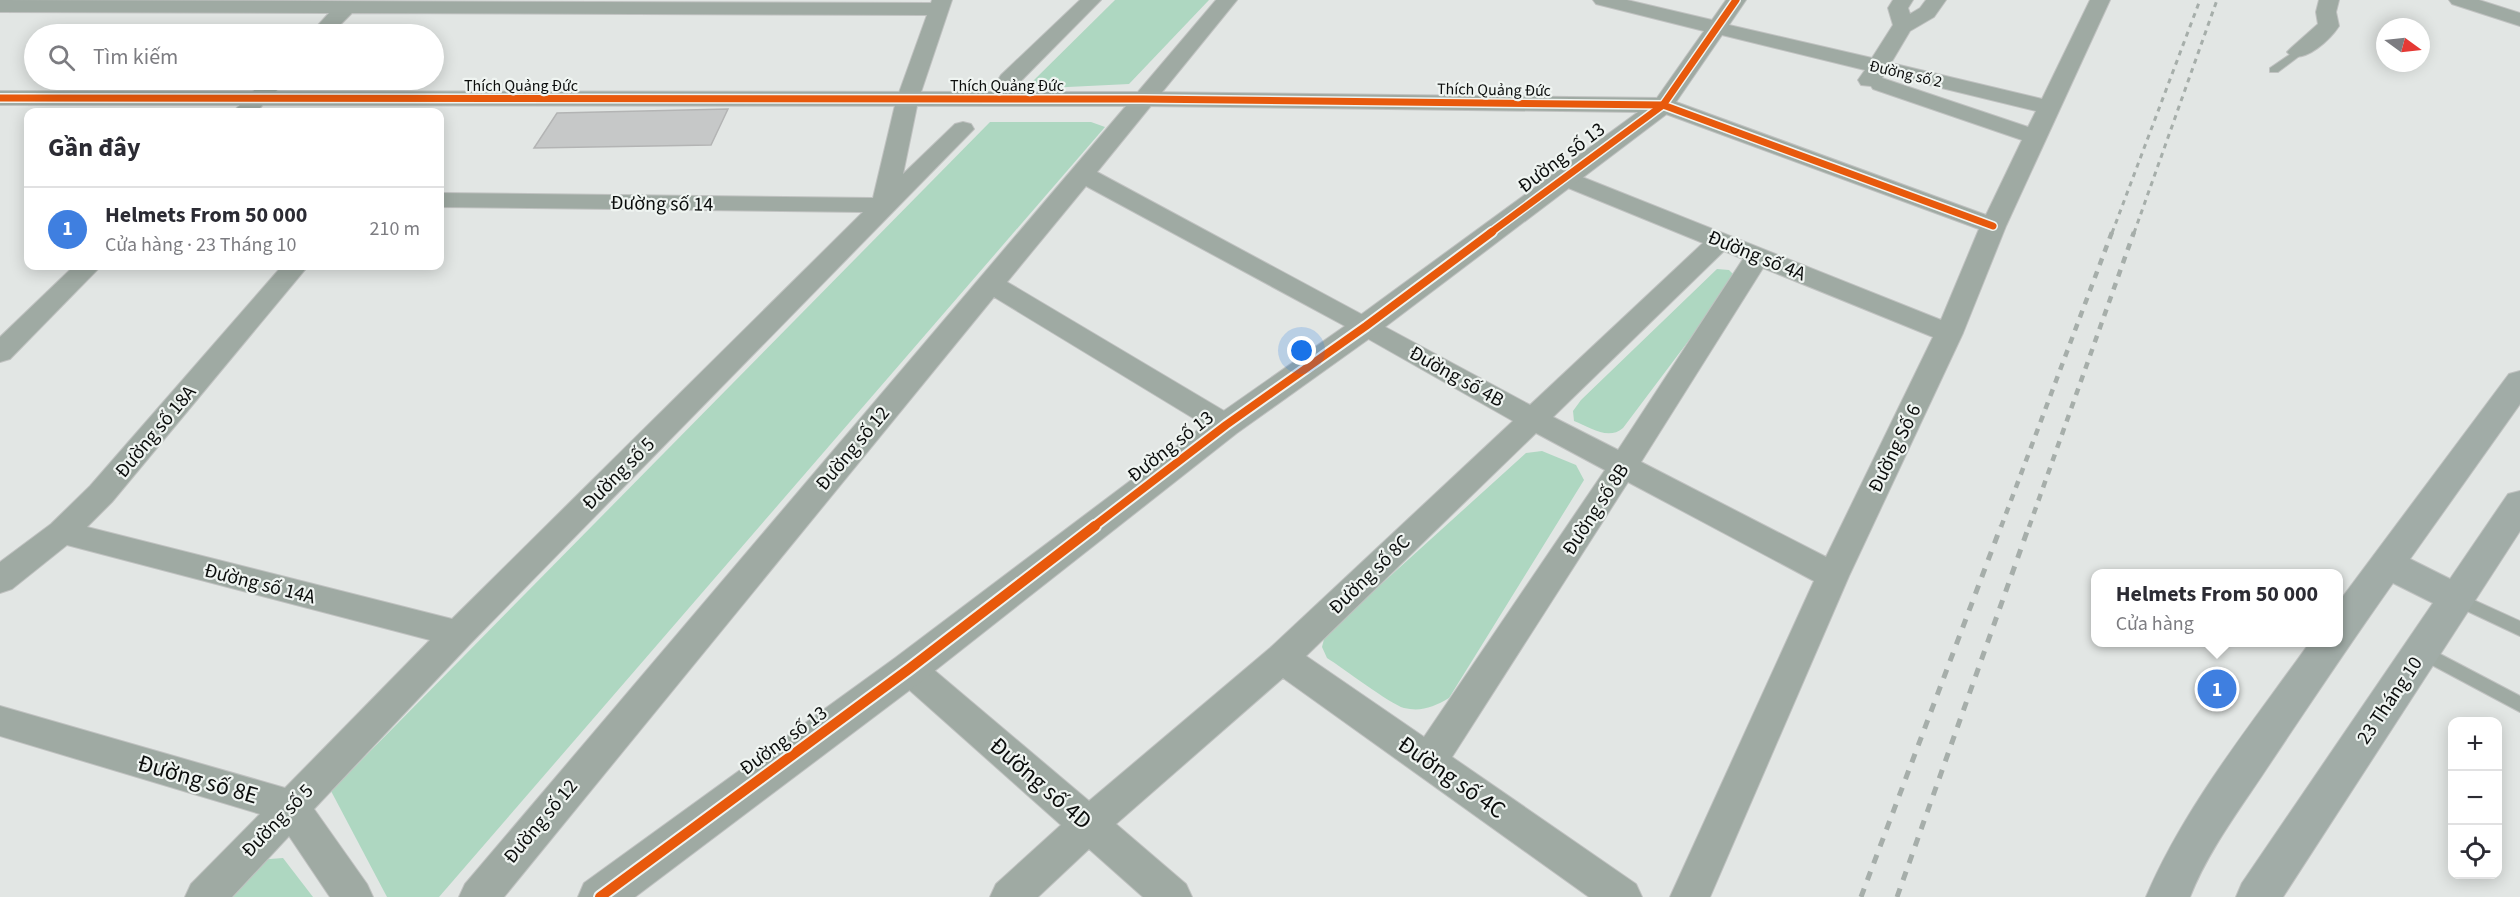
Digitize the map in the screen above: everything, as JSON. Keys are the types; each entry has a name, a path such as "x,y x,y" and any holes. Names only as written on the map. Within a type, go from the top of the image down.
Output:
{"main road":[{"path":"2343,625 2387,564 2507,424 2520,381"},
{"name":"23 Tháng 10","path":"2258,897 2520,503"},
{"path":"2387,564 2456,598"},
{"path":"2168,897 2179,870 2224,798 2328,647"}],"street":[{"path":"1010,81 1091,0"},
{"name":"Đường số 12","path":"479,897 1227,0"},
{"name":"Đường số 2","path":"1603,0 1716,28 1875,73 2049,107"},
{"name":"Đường số 13","path":"600,897 909,669 1226,425 1366,326 1663,105 1736,0"},
{"path":"1903,0 1898,8 1904,26"},
{"path":"1875,73 1904,26 1928,15 1936,0"},
{"name":"Đường Số 6","path":"1690,897 1833,576 1949,333 1993,226 2100,0"},
{"path":"2298,52 2329,27 2326,12 2329,0"},
{"path":"2460,0 2520,20"},
{"path":"0,6 33,3 941,4 908,101 884,205"},
{"path":"330,24 350,4"},
{"name":"Đường số 2","path":"1875,73 2035,136"},
{"path":"251,106 266,90"},
{"name":"Thích Quảng Đức","path":"0,98 251,106 1143,99 1663,105 1993,226"},
{"path":"1549,105 1578,114 1591,123 1599,133 1603,149"},
{"name":"Đường số 5","path":"205,897 458,634 884,205 963,129"},
{"name":"Đường số 4B","path":"1082,174 1532,418 1833,576"},
{"name":"Đường số 4A","path":"1564,178 1949,333"},
{"name":"Đường số 14","path":"444,201 884,205"},
{"name":"Đường số 8C","path":"1010,897 1088,825 1282,658 1720,241"},
{"name":"Đường số 8B","path":"1429,760 1758,256"},
{"path":"0,353 84,270"},
{"name":"Đường số 18A","path":"0,580 62,532 101,494 292,270"},
{"path":"989,283 1226,425"},
{"name":"Đường số 14A","path":"62,532 458,634"},
{"name":"Đường số 4C","path":"1282,658 1622,897"},
{"name":"Đường số 4D","path":"909,669 1172,897"},
{"name":"Đường số 8E","path":"0,722 290,807"},
{"path":"290,807 353,897"}],"lane":[{"path":"2274,70 2298,52"},
{"path":"2456,598 2520,629"},
{"path":"2421,651 2520,705"}],"green space":[{"path":"1115,0 1209,0 1129,84 1047,88 1029,85"},
{"path":"990,122 1091,122 1105,127 439,897 387,897 331,791"},
{"path":"1717,269 1729,270 1733,274 1732,283 1623,428 1617,432 1605,433 1574,421 1573,411 1581,400"},
{"path":"1542,451 1576,465 1584,480 1449,698 1427,708 1404,708 1327,658 1322,647 1325,635 1526,453"},
{"path":"283,858 313,897 220,897 257,860"}],"building":[{"path":"728,109 711,145 534,148 557,113"}],"railway":[{"path":"2112,233 2200,0"},
{"path":"2134,233 2217,0"},
{"path":"2001,527 2112,232"},
{"path":"2029,527 2134,232"},
{"path":"1861,897 2001,526"},
{"path":"1897,897 2029,526"}],"cycle path":[{"path":"600,897 909,669 1226,425 1366,326 1663,105 1736,0"},
{"path":"0,98 1143,99 1663,105 1993,226"}],"place":[{"name":"Helmets From 50 000","path":"2217,689"}]}
